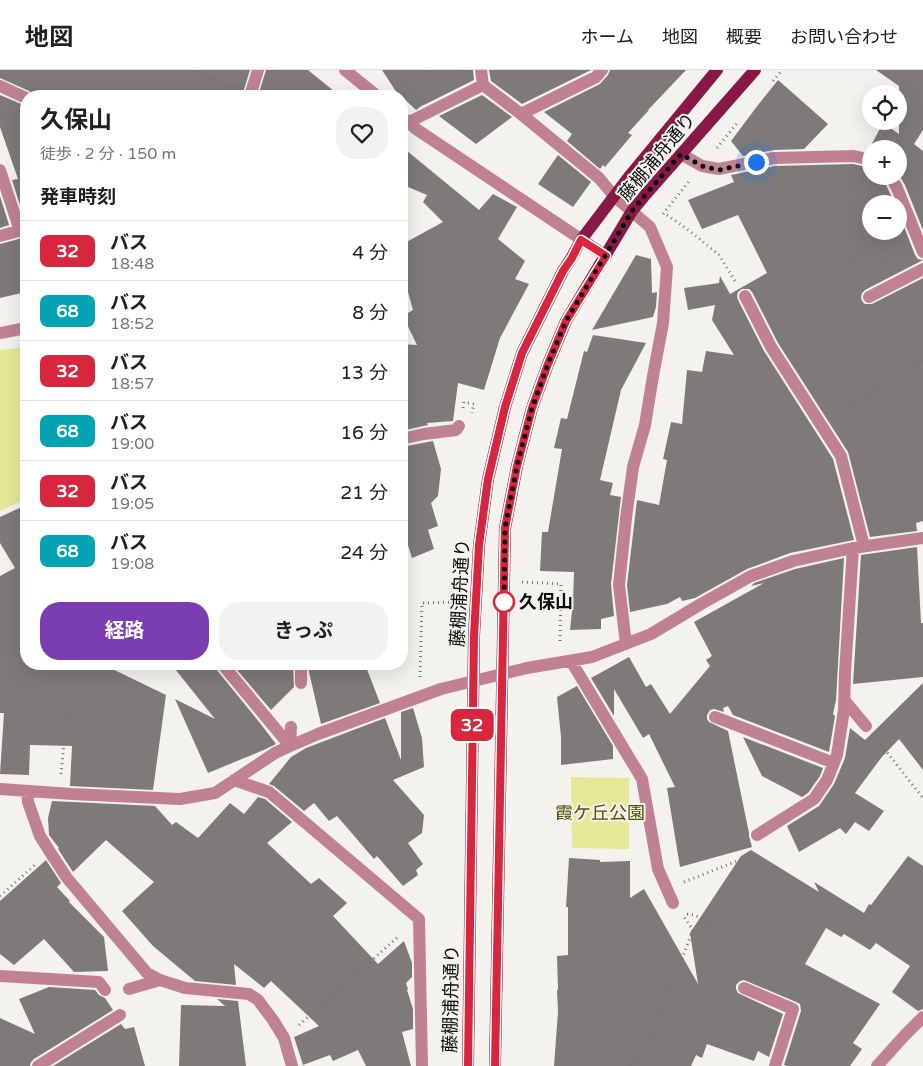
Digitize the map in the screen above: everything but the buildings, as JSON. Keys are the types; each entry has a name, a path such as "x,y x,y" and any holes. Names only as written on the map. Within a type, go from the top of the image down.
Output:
{"main road":[{"name":"藤棚浦舟通り","path":"468,1066 474,636 480,536 490,470 505,407 522,353 563,271 581,240 614,196 717,70"},
{"name":"藤棚浦舟通り","path":"495,1066 505,528 517,466 532,408 566,321 632,211 755,70"}],"street":[{"path":"252,90 258,70"},
{"path":"346,70 370,90"},
{"path":"481,70 483,85 599,178 614,196 650,227 668,267 663,323 645,426 633,467 626,518 619,585 626,644"},
{"path":"521,114 596,77 602,70"},
{"path":"408,118 483,85"},
{"path":"0,86 20,95"},
{"path":"408,121 606,256"},
{"path":"681,154 702,166 719,170 774,158 854,156 862,158"},
{"path":"0,170 20,222"},
{"path":"895,185 923,252"},
{"path":"0,236 20,231"},
{"path":"869,297 923,269"},
{"path":"745,296 771,347 841,456 858,547 845,673 845,701 838,755 827,780 814,799 757,834"},
{"path":"0,333 20,329"},
{"path":"408,438 456,430 459,426"},
{"path":"0,789 180,799 215,793 275,753 290,746 441,689 526,668 592,657 651,634 751,576 793,561 858,547 923,538"},
{"path":"565,662 642,779 658,869 673,903"},
{"path":"227,670 290,746"},
{"path":"301,670 301,683"},
{"path":"845,701 866,726"},
{"path":"715,716 834,763"},
{"path":"290,746 291,727"},
{"path":"234,780 269,792 419,919 422,1066"},
{"path":"27,791 28,802 40,836 67,878 147,973 160,980 185,988 249,994 258,1000 284,1038 292,1066"},
{"path":"0,976 99,982 105,990"},
{"path":"129,989 160,980"},
{"path":"744,988 793,1009 775,1066"},
{"path":"38,1066 120,1015"},
{"path":"877,1066 923,1017"}],"path":[{"path":"192,70 238,90"},
{"path":"664,213 719,255 745,296"},
{"path":"841,238 869,297"},
{"path":"820,424 923,360"},
{"path":"522,582 561,584 565,662"},
{"path":"420,663 422,603 453,602"},
{"path":"59,793 67,710"},
{"path":"866,726 923,798"},
{"path":"667,888 760,851 757,834"},
{"path":"0,896 50,852"},
{"path":"630,1066 649,1043 693,930 682,914 695,915 713,926"},
{"path":"284,1038 419,919"}],"green space":[{"path":"20,348 20,502 0,511 0,350"},
{"name":"霞ケ丘公園","path":"571,777 629,778 629,849 572,848"}],"bus line":[{"name":"32","path":"468,1066 474,636 479,545 488,479 505,407 522,353 563,271 581,240 606,256 566,321 548,364 532,408 517,466 505,528 495,1066"}],"place":[{"name":"久保山","path":"504,602"}],"route":[{"path":"504,602 504,608 505,528 517,466 532,408 566,321 632,211 681,154 702,166 719,170 756,162"}]}
